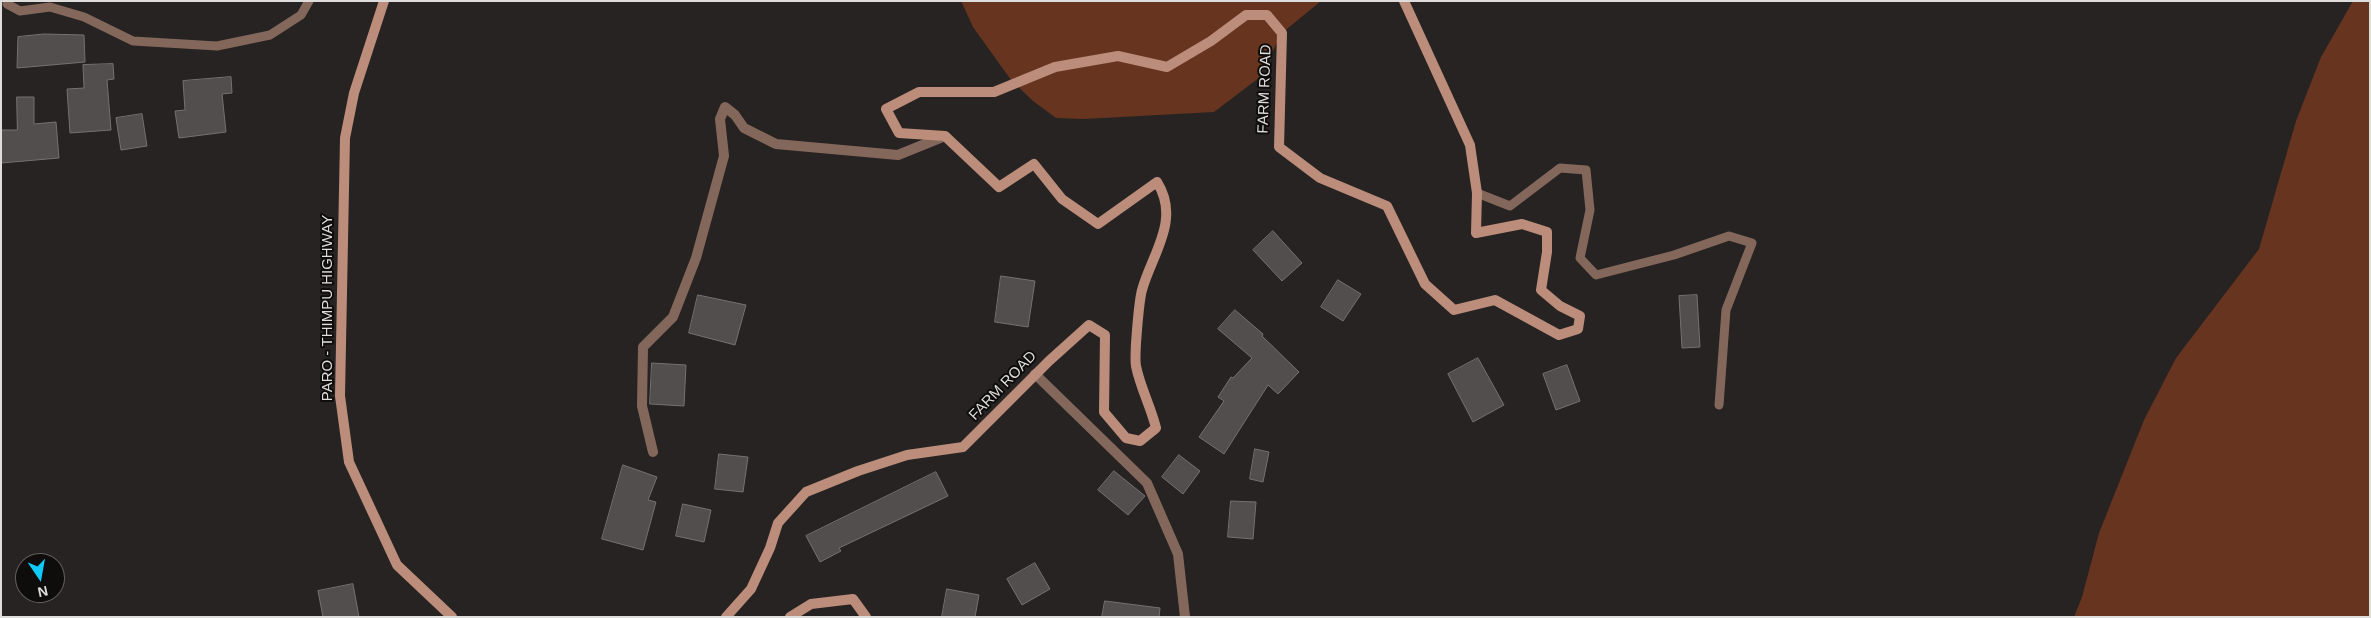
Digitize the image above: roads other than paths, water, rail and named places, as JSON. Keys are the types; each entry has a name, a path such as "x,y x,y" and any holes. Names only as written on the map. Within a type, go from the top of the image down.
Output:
{"street":[{"name":"PARO - THIMPU HIGHWAY","path":"384,1 354,93 345,138 340,396 349,462 397,565 452,617"},
{"name":"FARM ROAD","path":"726,617 752,589 770,548 778,523 806,492 858,471 908,455 963,447 1035,374 1089,325 1105,335 1104,412 1126,438 1140,441 1156,428 1152,411 1135,365 1142,291 1165,235 1165,194 1157,182 1098,224 1062,199 1034,164 998,187 945,136 899,133 886,109 919,92 994,92 1054,67 1118,56 1167,67 1211,41 1246,15 1267,16 1282,33 1279,147 1320,178 1387,206 1425,284 1454,310 1495,300 1560,334 1578,329 1580,316 1560,306 1541,290 1548,252 1547,232 1522,224 1476,233 1477,193 1470,145 1404,1"},
{"path":"653,452 642,406 643,347 673,317 696,258 724,156 720,119 725,107 736,114 744,128 776,144 898,155 945,136"},
{"path":"1035,374 1147,482 1178,554 1185,617"},
{"path":"790,617 811,604 853,599 866,617"}],"lane":[{"path":"7,4 20,11 50,7 84,17 133,40 217,46 270,35 301,15 309,1"},
{"path":"1477,193 1510,206 1560,168 1586,170 1590,210 1580,258 1596,275 1674,255 1728,236 1752,243 1726,310 1719,405"}]}
